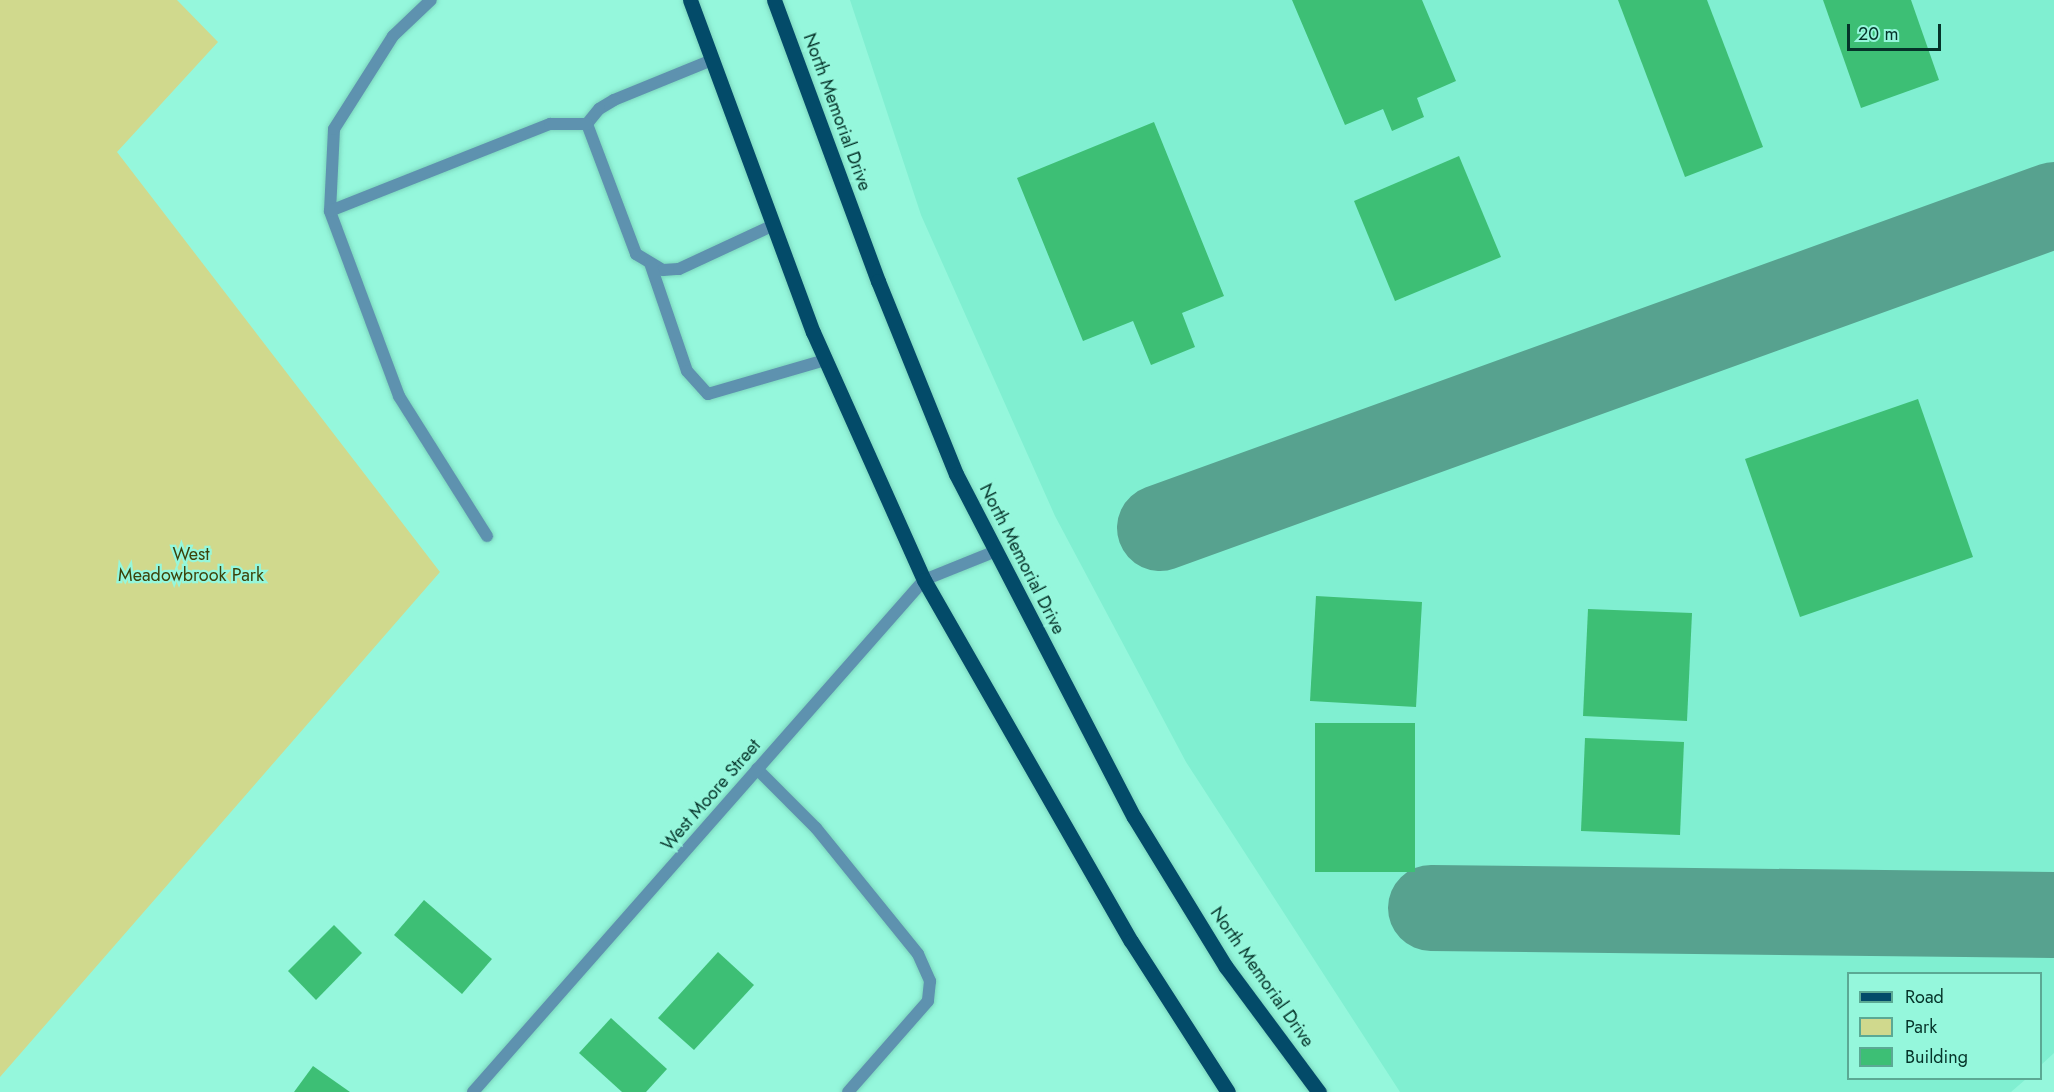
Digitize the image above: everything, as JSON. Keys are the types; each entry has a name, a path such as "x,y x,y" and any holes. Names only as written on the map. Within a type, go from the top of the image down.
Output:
{"main road":[{"path":"690,0 825,360 924,580 1131,941 1228,1092"},
{"name":"North Memorial Drive","path":"774,0 878,281 956,474 1134,817 1226,967 1319,1092"}],"street":[{"path":"431,0 393,36 334,129 330,210 399,396 487,536"},
{"path":"588,124 599,110 614,100 712,60"},
{"path":"330,210 550,124 588,124"},
{"path":"588,124 636,254 650,263 663,270 679,269 774,225"},
{"path":"650,263 687,371 708,394 825,360"},
{"name":"West Moore Street","path":"473,1092 924,580 996,551"},
{"path":"757,770 816,828 918,954 930,981 928,1001 848,1092"}],"shaded area":[{"path":"850,0 2054,0 2054,1053 2042,1064 2042,972 1847,972 1847,1080 2025,1080 2011,1092 1400,1092 1186,762 1055,516 921,215"}],"green space":[{"name":"West Meadowbrook Park","path":"0,0 177,0 218,42 117,152 440,572 0,1077"}],"building":[{"path":"1292,0 1422,0 1456,81 1417,98 1424,117 1392,131 1383,109 1345,125"},
{"path":"1618,0 1707,0 1763,147 1685,177"},
{"path":"1823,0 1911,0 1939,80 1861,108"},
{"path":"1154,122 1224,296 1182,313 1195,347 1151,365 1133,321 1083,341 1017,178"},
{"path":"1459,156 1501,257 1395,301 1354,201"},
{"path":"1918,399 1973,557 1800,617 1745,459"},
{"path":"1316,596 1422,602 1416,707 1310,701"},
{"path":"1588,609 1692,613 1687,721 1583,716"},
{"path":"1315,723 1415,723 1415,872 1315,872"},
{"path":"1585,738 1684,742 1680,835 1581,831"},
{"path":"424,900 492,959 462,994 394,935"},
{"path":"334,925 362,953 316,1000 288,971"},
{"path":"718,952 754,985 694,1050 658,1018"},
{"path":"611,1018 667,1069 646,1092 622,1092 579,1053"},
{"path":"313,1066 350,1092 294,1092"}],"taxiway":[{"path":"1160,528 2054,205"},
{"path":"1431,908 2054,915"}]}
